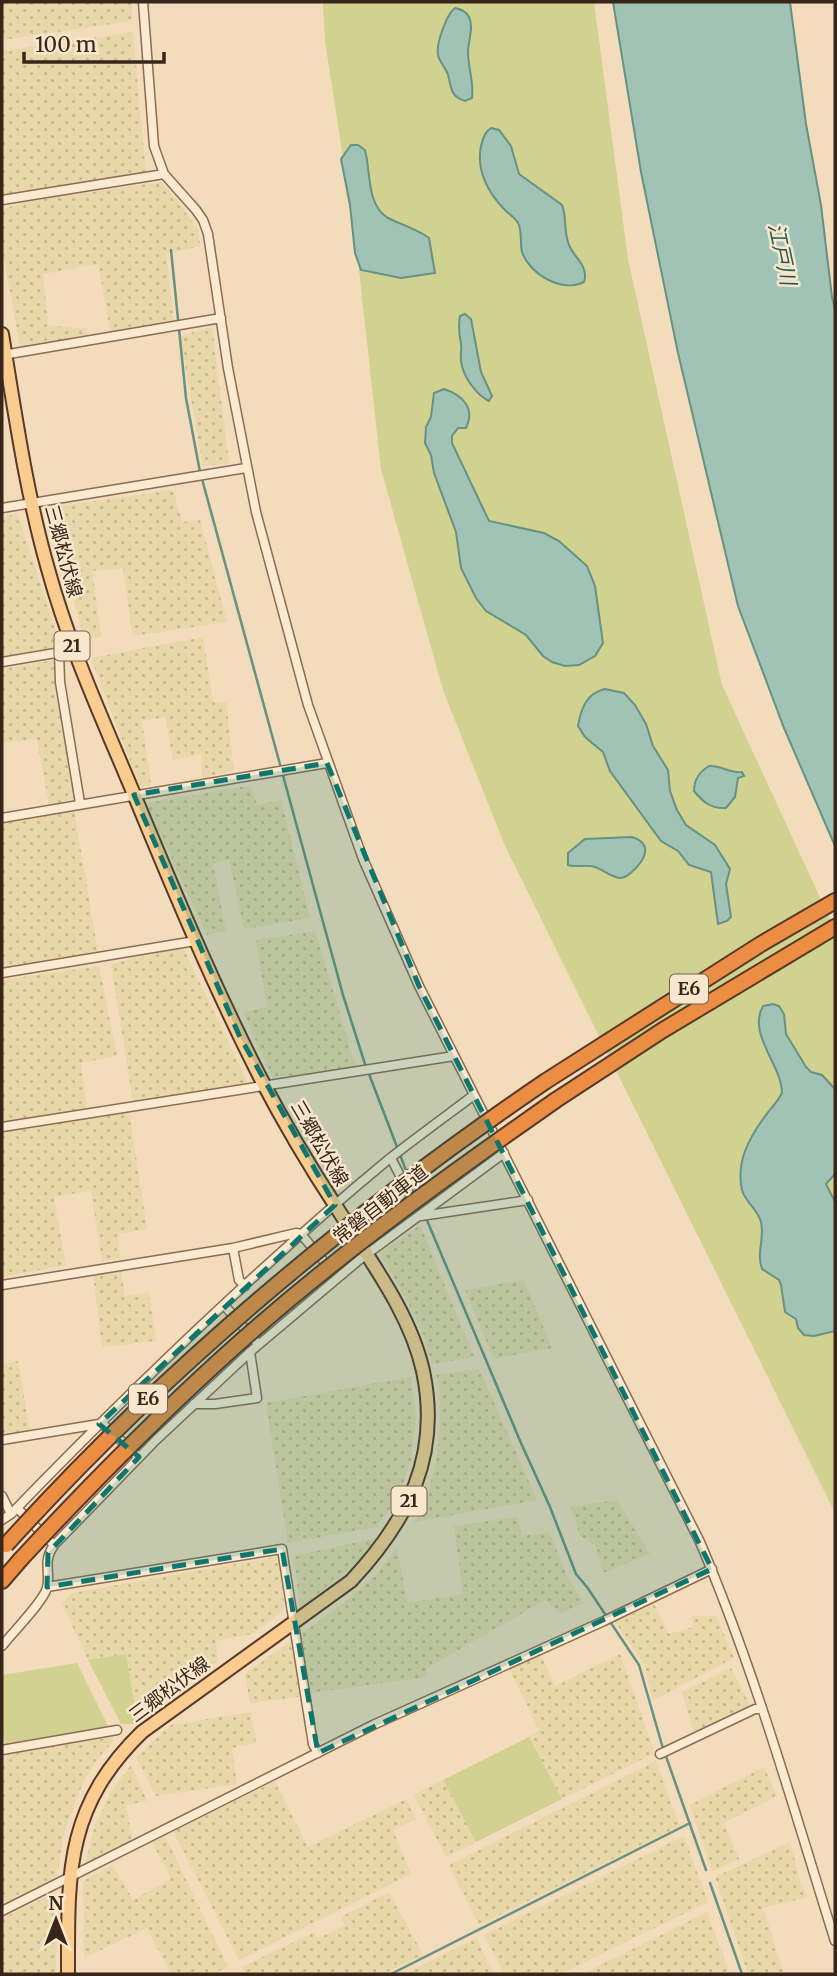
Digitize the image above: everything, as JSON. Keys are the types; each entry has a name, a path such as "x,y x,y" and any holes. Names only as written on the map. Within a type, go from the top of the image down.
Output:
{"highway":[{"name":"常磐自動車道","path":"4,1547 70,1476 208,1342 299,1264 385,1196 479,1126 546,1081 761,944 835,901"},
{"name":"常磐自動車道","path":"2,1581 85,1490 222,1359 312,1281 398,1213 566,1093 663,1030 835,926"}],"main road":[{"name":"三郷松伏線","path":"2,334 3,355 31,503 48,570 74,650 195,941 264,1084 403,1319 423,1370 427,1400 424,1451 410,1499 378,1551 351,1581 174,1707 126,1748 107,1771 84,1812 77,1836 70,1877 68,1974"}],"street":[{"path":"143,2 154,146 164,174 203,220 208,233 246,468 282,614 327,764 385,911 453,1056 688,1516 712,1569 762,1709 835,1941"},
{"path":"2,200 164,174"},
{"path":"3,355 221,318"},
{"path":"2,508 246,468"},
{"path":"2,662 74,650"},
{"path":"60,652 61,682 80,803"},
{"path":"2,818 327,764"},
{"path":"2,973 195,941"},
{"path":"2,1127 453,1056"},
{"path":"2,1520 99,1424 301,1234 396,1154 474,1095"},
{"path":"2,1646 43,1597 47,1587 48,1553 139,1457 250,1352 337,1277 504,1153"},
{"path":"396,1154 424,1214"},
{"path":"424,1214 528,1200"},
{"path":"2,1285 233,1248 290,1234 301,1234"},
{"path":"301,1234 337,1277"},
{"path":"233,1248 239,1280 245,1286"},
{"path":"224,1305 258,1345"},
{"path":"194,1404 257,1398 250,1352"},
{"path":"2,1440 99,1424 105,1426 139,1457"},
{"path":"2,1496 14,1511 54,1545"},
{"path":"47,1587 282,1549 313,1744 318,1753"},
{"path":"2,1911 455,1686 604,1621 712,1569"},
{"path":"660,1754 755,1709 762,1709"},
{"path":"2,1750 117,1730"}],"highlighted area":[{"path":"327,763 419,986 712,1569 318,1753 282,1549 47,1587 48,1553 139,1457 99,1424 335,1205 239,1035 134,795"}],"shaded area":[{"path":"2,2 132,2 132,21 2,40"},
{"path":"133,32 146,175 2,197 2,51"},
{"path":"161,182 198,230 200,246 166,254 174,323 111,334 98,264 43,274 48,325 87,329 87,339 20,346 2,247 2,209 31,201"},
{"path":"212,327 229,463 203,466 180,336"},
{"path":"173,490 182,522 200,520 227,622 133,636 123,568 92,571 101,637 85,640 47,508"},
{"path":"18,514 61,647 2,656 2,516"},
{"path":"203,637 213,702 226,702 234,770 202,778 201,754 173,760 165,717 142,721 151,785 140,787 91,658"},
{"path":"54,660 77,798 49,805 37,739 2,743 2,669"},
{"path":"251,787 257,805 281,800 310,918 244,929 229,859 213,864 226,931 207,935 146,803"},
{"path":"74,810 98,952 2,968 2,823"},
{"path":"315,931 356,1067 273,1078 243,1012 267,1007 256,940"},
{"path":"183,947 248,1084 133,1102 111,964"},
{"path":"99,966 117,1056 81,1063 87,1110 2,1123 2,980"},
{"path":"129,1110 147,1229 118,1234 120,1258 102,1261 91,1191 54,1197 66,1265 2,1277 2,1131"},
{"path":"420,1225 474,1357 432,1364 423,1334 404,1294 380,1254"},
{"path":"121,1271 125,1296 149,1292 156,1341 102,1347 93,1275"},
{"path":"524,1280 552,1348 494,1359 465,1290"},
{"path":"18,1361 30,1431 2,1433 2,1364"},
{"path":"479,1369 537,1500 414,1522 428,1494 437,1457 440,1421 436,1375"},
{"path":"411,1377 416,1418 411,1460 398,1498 376,1527 288,1543 266,1403"},
{"path":"617,1500 650,1554 603,1573 595,1545 580,1536 571,1507"},
{"path":"517,1517 522,1536 549,1532 568,1578 584,1603 560,1613 545,1600 427,1668 426,1677 310,1693 300,1635 377,1574 397,1547 407,1603 463,1594 454,1526"},
{"path":"376,1538 362,1557 345,1573 300,1608 294,1556"},
{"path":"281,1556 284,1610 252,1634 216,1641 218,1661 137,1720 126,1655 88,1660 62,1604 72,1593"},
{"path":"654,1604 669,1634 693,1627 692,1616 716,1616 734,1658 653,1700 644,1664 615,1622"},
{"path":"292,1640 301,1694 298,1697 250,1703 245,1674"},
{"path":"540,1653 555,1686 620,1654 655,1753 562,1799 529,1737 539,1730 509,1668"},
{"path":"731,1668 751,1707 694,1735 682,1692"},
{"path":"251,1712 256,1743 232,1748 237,1784 156,1796 136,1757 171,1725"},
{"path":"113,1737 113,1742 85,1779 76,1800 64,1833 57,1877 6,1902 2,1891 2,1754"},
{"path":"656,1761 680,1826 479,1925 449,1865"},
{"path":"131,1765 147,1801 126,1805 132,1839 85,1864 95,1825 111,1792"},
{"path":"764,1767 777,1796 724,1823 739,1859 712,1872 690,1805"},
{"path":"443,1780 476,1842 446,1857 414,1795"},
{"path":"275,1781 308,1847 406,1799 416,1819 393,1830 411,1874 239,1960 173,1831"},
{"path":"165,1836 228,1967 213,1974 171,1974 147,1928 84,1958 83,1881 113,1865 133,1900 171,1879 152,1842"},
{"path":"684,1836 708,1902 560,1974 504,1974 484,1935"},
{"path":"790,1842 801,1884 808,1897 763,1908 783,1970 787,1974 748,1974 715,1877"},
{"path":"57,1892 56,1974 2,1974 2,1918"},
{"path":"389,1892 423,1955 383,1974 368,1974 367,1971 360,1974 246,1974 242,1967 314,1932 318,1938 344,1926 341,1917"},
{"path":"707,1912 730,1974 583,1974"},
{"path":"476,1938 494,1974 405,1974"}],"green space":[{"path":"323,2 594,2 628,259 722,685 835,930 835,1513 505,846 443,690 381,469 356,243 325,41"},
{"path":"126,1654 136,1724 121,1724 88,1660"},
{"path":"77,1663 109,1728 5,1744 2,1675"},
{"path":"529,1737 562,1799 476,1842 443,1780"}],"water":[{"name":"江戸川","path":"613,2 790,2 835,310 835,846 784,728 738,606 678,353 641,172"},
{"path":"455,8 466,13 471,25 468,52 472,98 465,101 452,91 447,72 438,55 442,30"},
{"path":"491,128 499,130 511,146 519,174 562,205 567,239 585,271 584,282 567,285 548,280 526,260 522,252 518,223 493,196 482,172 481,146"},
{"path":"351,145 358,145 365,150 370,187 381,212 429,238 435,273 401,278 361,270 355,253 350,205 341,159"},
{"path":"465,314 471,319 481,372 492,396 489,401 475,389 462,367 459,323 460,316"},
{"path":"444,389 462,399 468,408 469,421 466,428 458,428 452,436 452,443 489,521 544,533 559,541 587,566 595,586 603,643 595,656 579,665 565,666 552,662 543,656 526,635 486,611 476,598 461,568 456,532 425,443 434,393"},
{"path":"605,689 624,693 635,705 646,724 653,746 668,770 670,791 677,810 686,825 715,845 730,869 726,884 731,917 727,921 718,924 711,872 689,865 678,851 661,841 610,771 603,752 585,737 578,726 586,702"},
{"path":"709,766 742,772 744,776 738,778 735,797 726,808 708,804 694,791 698,777"},
{"path":"632,837 641,841 645,854 637,867 626,876 614,877 592,866 568,865 568,853 585,839"},
{"path":"763,1006 779,1006 784,1014 786,1034 806,1067 811,1072 822,1075 835,1089 835,1174 826,1184 835,1202 835,1331 814,1336 804,1335 798,1328 796,1319 785,1312 779,1280 762,1269 761,1222 742,1190 742,1161 748,1144 782,1093 781,1082 759,1027"}],"waterway":[{"path":"171,250 186,398 200,472"},
{"path":"202,479 343,995 364,1061 407,1173"},
{"path":"426,1218 576,1574 639,1665 662,1745 706,1870"},
{"path":"391,1974 690,1823"},
{"path":"710,1883 742,1974"}]}
